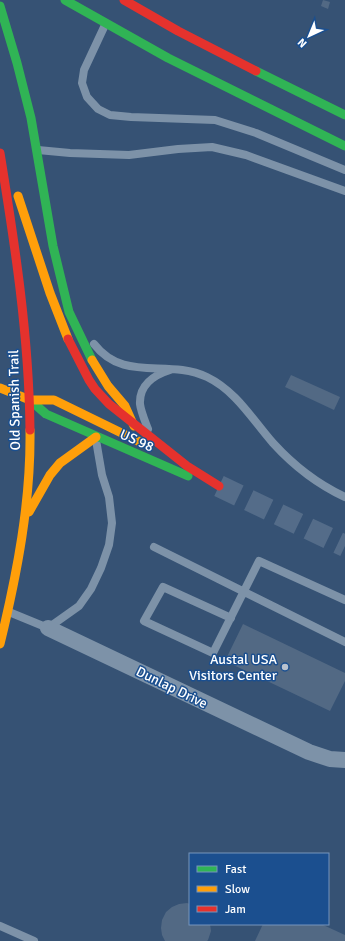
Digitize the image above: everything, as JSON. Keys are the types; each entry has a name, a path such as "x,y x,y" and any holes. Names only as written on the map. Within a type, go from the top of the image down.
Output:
{"main road":[{"path":"65,0 105,24 218,84 345,146"},
{"path":"127,1 181,33 345,115"},
{"path":"0,6 31,118 53,246 69,312 96,367 108,386 125,406 134,426"},
{"name":"Old Spanish Trail","path":"0,644 4,610 17,571 25,518 29,478 30,400 27,343 17,256 1,150"},
{"name":"US 98","path":"1,150 54,306 67,337 85,373 95,389 113,409 181,462"},
{"name":"US 98","path":"0,388 30,400 46,414 96,437 181,474 208,480 219,486"},
{"path":"30,400 54,400 181,462 208,480"},
{"path":"25,518 50,475 60,463 96,437"}],"street":[{"name":"Dunlap Drive","path":"48,628 309,752 330,759 345,760"}],"lane":[{"path":"105,24 84,70 82,83 87,97 98,109 110,115 131,118 215,120 256,132 345,170"},
{"path":"36,150 129,155 178,149 212,148 246,155 345,191"},
{"path":"69,312 100,352 112,361 132,367 175,368 187,370 200,374 222,386 240,402 267,436 290,460 322,485 345,497"},
{"path":"155,441 148,431 141,407 142,392 148,382 155,376 175,368"},
{"path":"48,628 79,606 91,589 101,568 109,545 112,523 109,497 102,475 96,437"},
{"path":"154,547 345,642"},
{"path":"231,618 163,587 144,621 213,654 231,618 244,592 259,561 345,600"},
{"name":"Dunlap Drive","path":"4,610 48,628"},
{"path":"0,926 34,941"}],"building":[{"path":"323,0 330,2 328,9 321,6"},
{"path":"291,375 340,397 334,410 285,387"},
{"name":"Austal USA Visitors Center","path":"243,624 345,673 345,681 330,711 225,661"},
{"path":"179,904 189,904 189,925 210,925 211,931 207,941 165,941 161,928 162,920 166,912"},
{"path":"263,925 323,925 345,935 345,941 255,941"}],"tunnel":[{"path":"219,486 345,546"}],"traffic: fast":[{"path":"65,0 168,58 345,146"},
{"path":"0,6 31,118 53,246 69,312 92,360"},
{"path":"256,71 345,115"},
{"path":"30,400 46,414 188,476"}],"traffic: slow":[{"path":"18,196 50,293 68,339"},
{"path":"92,360 108,386 125,406 134,426"},
{"path":"0,388 30,400 54,400 140,442"},
{"path":"0,644 22,538 28,484 30,430"},
{"path":"29,512 50,475 60,463 96,437"}],"traffic: jam":[{"path":"124,0 178,31 256,71"},
{"path":"0,153 16,256 24,325 30,430"},
{"path":"68,339 89,380 109,404 187,466 219,486"}],"place":[{"name":"Austal USA Visitors Center","path":"285,667"}]}
